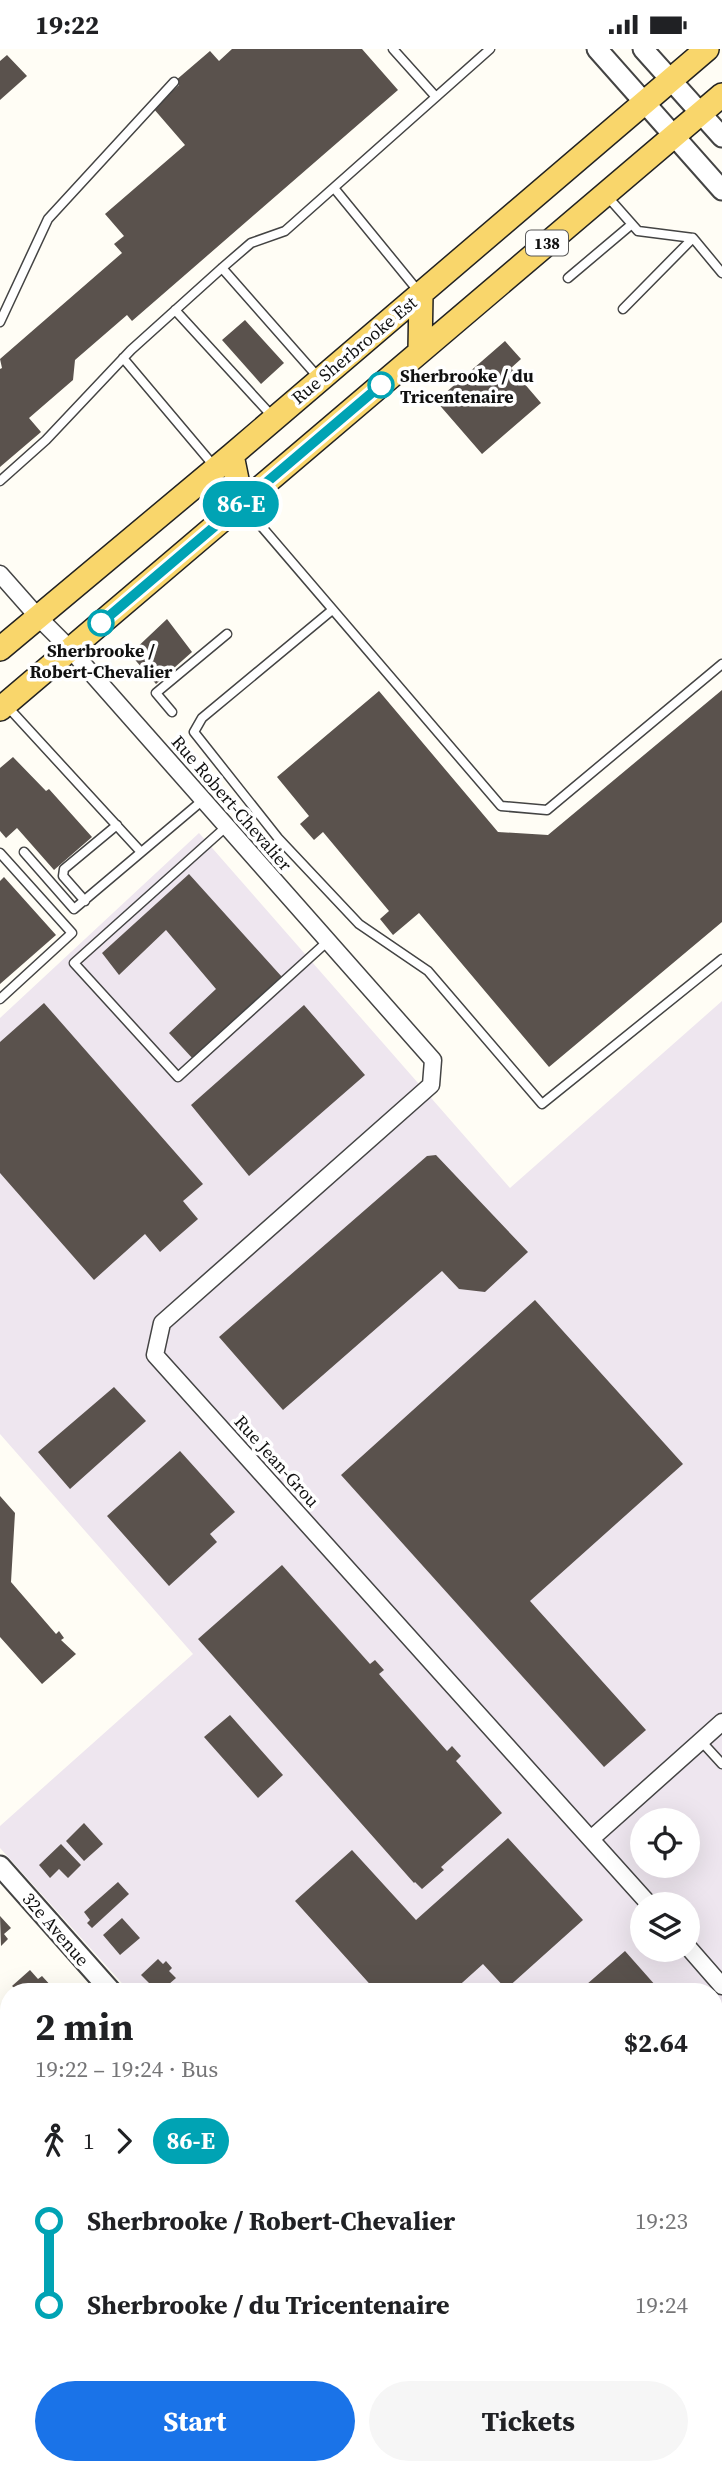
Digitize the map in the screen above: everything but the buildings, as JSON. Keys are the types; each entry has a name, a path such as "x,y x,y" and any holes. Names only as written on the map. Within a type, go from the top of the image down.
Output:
{"main road":[{"name":"Rue Sherbrooke Est","path":"0,649 224,462 707,49"},
{"name":"138","path":"3,707 722,95"},
{"path":"420,351 421,294"},
{"path":"224,462 242,504"}],"street":[{"path":"597,49 722,190"},
{"path":"643,49 722,137"},
{"name":"Rue Robert-Chevalier","path":"0,574 70,649 433,1059"},
{"name":"Rue Jean-Grou","path":"433,1059 431,1084 162,1323 155,1355 638,1892"},
{"path":"591,1839 722,1722"},
{"name":"32e Avenue","path":"0,1866 104,1983"},
{"path":"700,1961 719,1983"}],"lane":[{"path":"393,49 436,97"},
{"path":"0,481 46,440 122,358 222,268 251,243 285,231 490,49"},
{"path":"0,322 48,219 174,82"},
{"path":"334,188 421,294"},
{"path":"606,194 638,231 693,238 722,272"},
{"path":"568,278 632,224"},
{"path":"622,309 693,238"},
{"path":"222,268 320,379"},
{"path":"176,310 274,418"},
{"path":"122,358 224,462"},
{"path":"242,504 501,806 547,810 722,664"},
{"path":"331,611 202,718 194,732 278,838 359,924 428,971 542,1104 722,959"},
{"path":"172,712 156,693 226,634"},
{"path":"3,707 141,852"},
{"path":"24,852 74,909 203,800"},
{"path":"85,901 63,876 64,869 117,825"},
{"path":"227,826 74,963 178,1077 328,941"},
{"path":"0,853 72,933 0,999"},
{"path":"701,1741 722,1764"}],"shaded area":[{"path":"199,833 510,1188 722,1001 722,1983 122,1983 0,1848 0,1826 193,1654 0,1434 0,1018"}],"bus line":[{"name":"86-E","path":"101,623 381,385"}],"place":[{"name":"Sherbrooke / du Tricentenaire","path":"381,385"},
{"name":"Sherbrooke / Robert-Chevalier","path":"101,623"}]}
